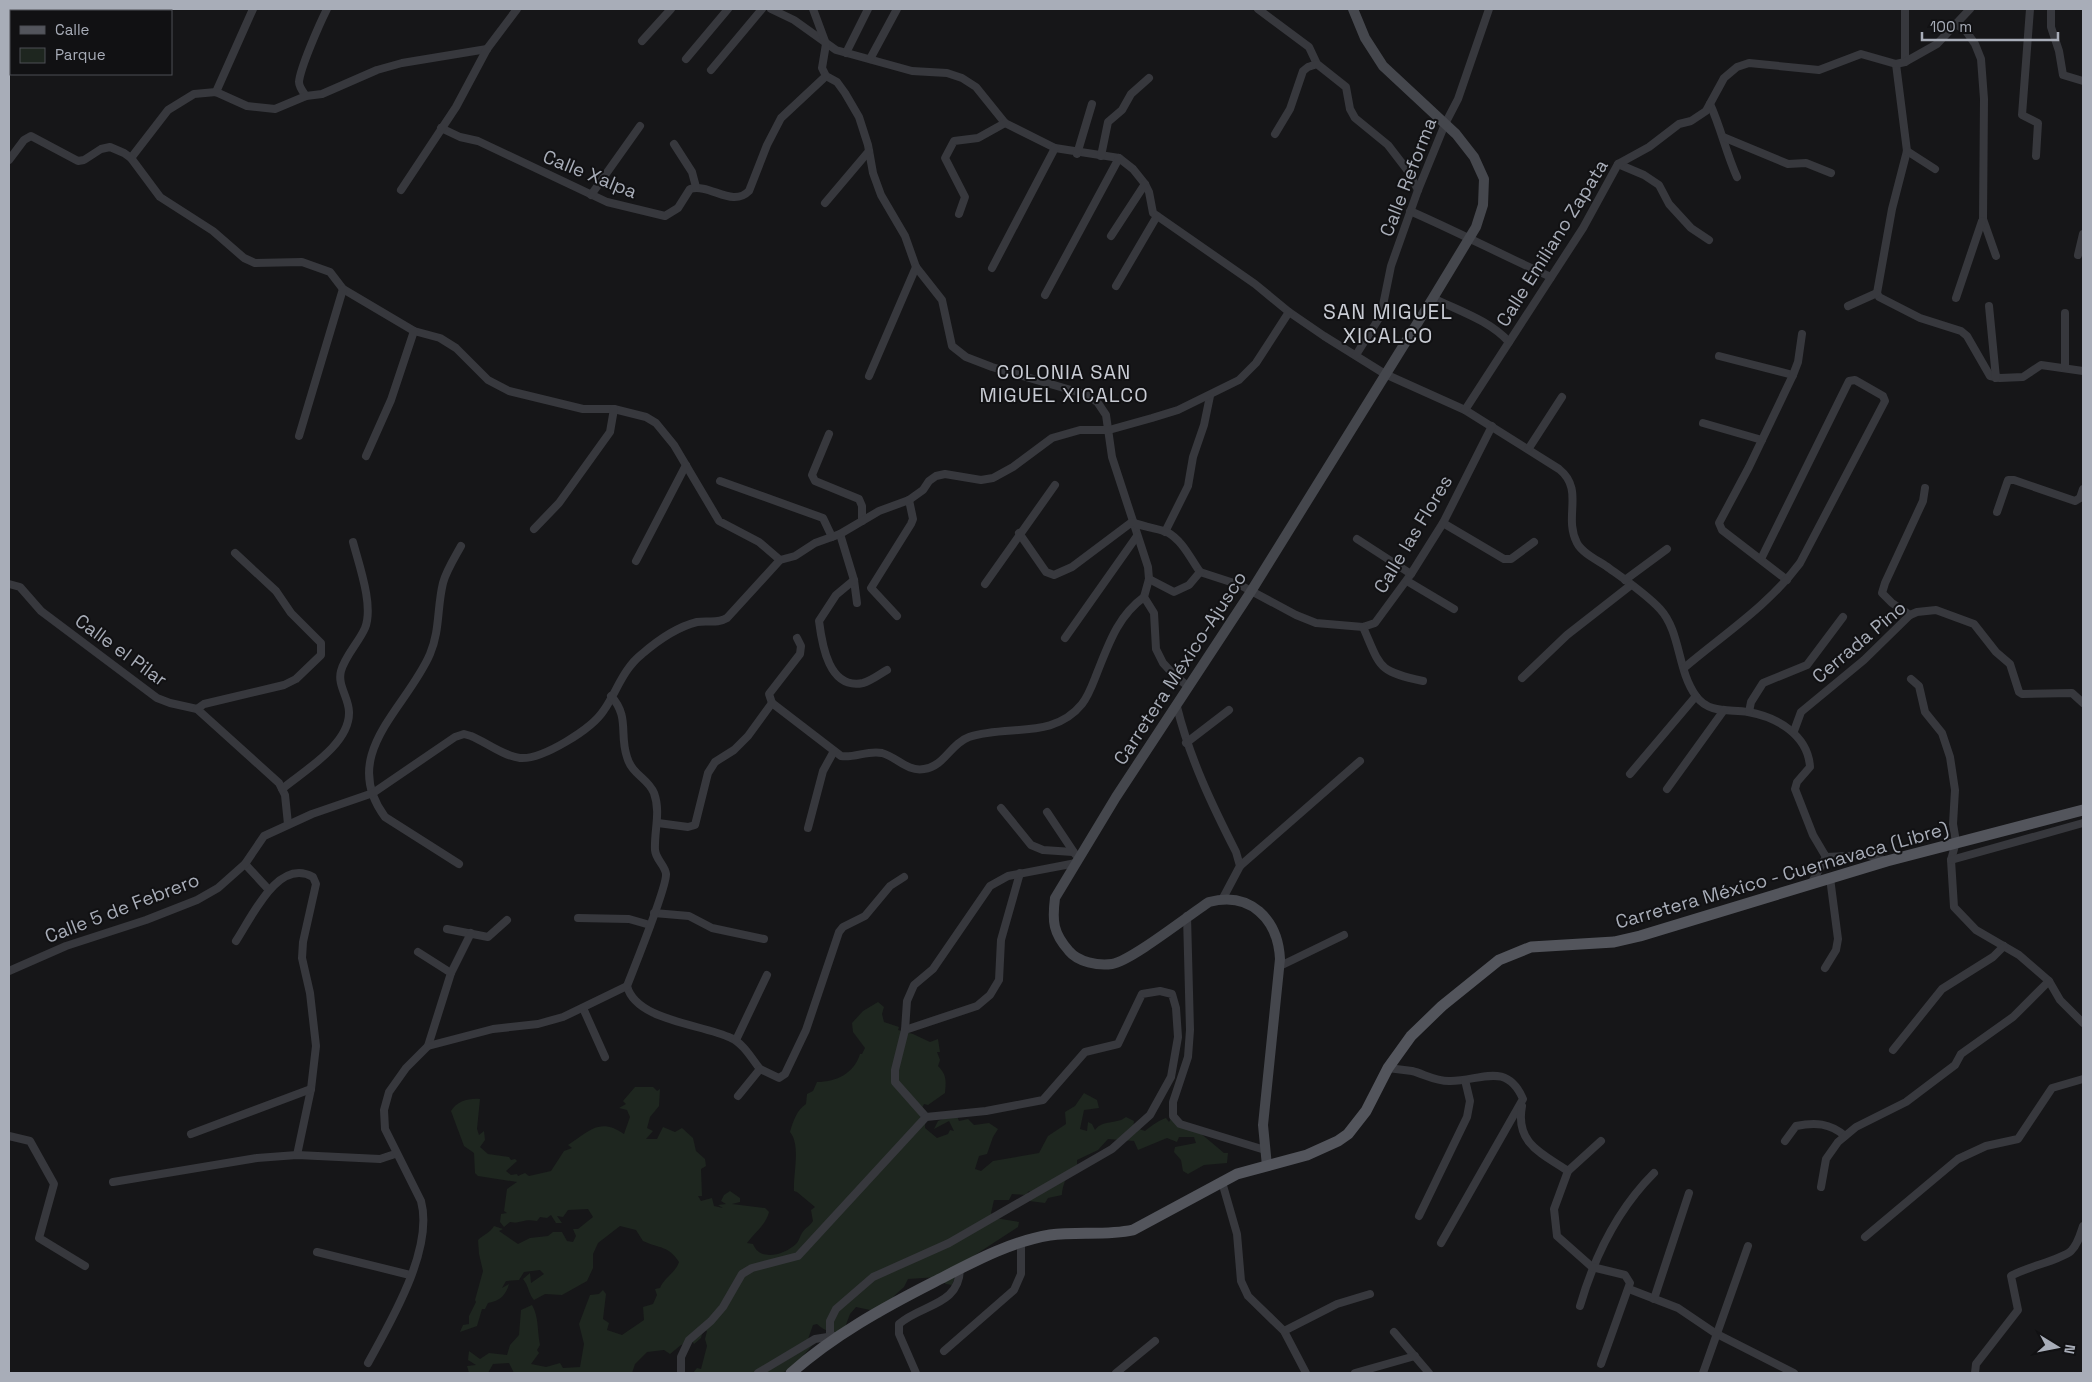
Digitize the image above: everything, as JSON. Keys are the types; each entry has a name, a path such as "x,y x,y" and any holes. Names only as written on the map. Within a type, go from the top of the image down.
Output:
{"main road":[{"name":"Carretera México-Ajusco","path":"1223,898 1209,902 1132,956 1112,964 1090,963 1072,955 1059,939 1052,917 1055,898 1076,858 1177,707 1251,591 1470,237 1483,205 1484,179 1474,157 1445,124 1383,66 1366,38 1353,9"},
{"name":"Carretera México - Cuernavaca (Libre)","path":"791,1373 827,1343 876,1311 960,1268 1021,1241 1051,1235 1120,1233 1133,1230 1237,1174 1324,1149 1348,1134 1366,1111 1388,1068 1411,1036 1424,1022 1481,974 1515,952 1550,945 1614,942 1887,861 2083,810"},
{"path":"1223,898 1246,902 1262,913 1277,936 1280,966 1263,1125 1267,1166"}],"street":[{"path":"216,92 253,9"},
{"path":"306,96 299,84 301,73 318,27 327,9"},
{"path":"401,190 456,107 487,49 517,9"},
{"path":"642,41 671,9"},
{"path":"686,59 728,9"},
{"path":"711,70 762,9"},
{"path":"771,9 794,20 826,44 846,53 912,71 947,73 962,78 976,87 1005,123 1055,148 1077,154 1119,158 1133,169 1145,184 1149,192 1152,209 1157,216 1255,284 1289,312 1385,374 1465,410 1529,448 1568,476 1572,484 1572,519 1577,543 1659,609 1666,618 1696,696 1704,704 1716,710 1749,712 1763,715 1794,731 1809,753 1810,767 1797,782 1795,789 1814,835 1826,857"},
{"path":"797,638 801,646 800,654 769,694 772,703 834,751 848,757 868,752 880,752 893,756 906,767 922,770 945,760 959,743 969,737 1026,731 1050,726 1068,718 1083,703 1119,622 1130,607 1144,597 1149,579 1148,566 1112,457 1106,415 1098,403 1088,395 992,367 966,357 952,346 942,300 916,267 905,236 881,194 873,173 859,117 837,82 826,76 822,68 826,44 813,9"},
{"path":"846,53 868,9"},
{"path":"870,59 897,9"},
{"path":"1258,9 1309,48 1317,64 1346,86 1350,109 1355,118 1388,145 1408,171 1418,190"},
{"name":"Calle Reforma","path":"1356,355 1381,315 1391,266 1410,211 1445,124 1458,99 1489,9"},
{"path":"1905,9 1905,62"},
{"name":"Calle Emiliano Zapata","path":"1465,410 1583,228 1618,164 1649,148 1679,124 1691,121 1706,111 1724,78 1737,67 1749,63 1819,70 1861,54 1896,64 1905,62 1937,44 1970,9"},
{"path":"2030,9 2022,114 2038,123 2036,156"},
{"path":"2050,9 2051,27 2061,56 2064,75 2083,81"},
{"path":"1956,24 1966,31 1975,44 1981,59 1984,99 1983,219 1956,298"},
{"path":"131,158 168,110 194,94 216,92 247,106 260,109 275,108 306,96 322,94 377,70 402,63 487,49"},
{"path":"1275,134 1290,108 1303,71 1317,64"},
{"path":"1896,64 1907,151 1892,209 1877,293 1879,297 1920,318 1961,331 1967,336 1986,372 1996,378 2023,377 2041,365 2083,371"},
{"path":"674,144 692,172 696,187 699,186 733,198 744,196 749,191 767,145 782,118 826,76"},
{"path":"1101,156 1108,122 1121,112 1131,94 1149,78"},
{"path":"1077,154 1092,104"},
{"path":"1710,104 1723,137 1726,152 1737,177"},
{"path":"959,214 965,196 945,158 954,142 978,138 1005,123"},
{"path":"591,195 640,126"},
{"name":"Calle Xalpa","path":"441,128 460,137 478,141 607,202 665,216 678,208 685,194 696,187"},
{"path":"9,160 24,140 31,136 78,161 84,160 101,149 110,147 131,158 160,197 213,231 244,258 255,263 302,262 330,272 342,289 414,331 440,338 456,348 488,380 509,390 583,409 614,409 646,417 656,423 674,445 720,521 760,542 780,560"},
{"path":"1723,137 1788,164 1806,163 1831,172"},
{"path":"992,268 1055,148"},
{"path":"825,203 869,151"},
{"path":"1907,151 1935,169"},
{"path":"1045,295 1119,158"},
{"path":"1618,164 1644,175 1660,186 1669,204 1691,228 1709,240"},
{"path":"1111,236 1145,184"},
{"path":"1410,211 1470,237 1492,251 1551,277"},
{"path":"1116,286 1157,216"},
{"path":"1983,219 1996,256"},
{"path":"2078,255 2083,234"},
{"path":"869,376 916,267"},
{"path":"299,436 342,289"},
{"path":"1848,306 1877,293"},
{"path":"1433,298 1467,313 1501,333 1510,342"},
{"path":"1989,306 1996,378"},
{"name":"Calle 5 de Febrero","path":"9,971 66,946 146,920 197,900 218,888 245,864 264,836 288,824 373,793 455,737 464,734 519,758 540,754 597,720 623,674 639,656 656,643 684,627 699,622 722,621 727,618 780,560 795,556 815,543 840,534 879,510 909,500 923,490 929,481 936,476 962,475 981,480 993,478 1020,462 1052,438 1080,430 1109,430 1178,410 1210,396 1239,380 1256,364 1289,312"},
{"path":"2065,368 2066,314"},
{"path":"366,456 391,400 414,331"},
{"path":"1787,580 1722,530 1719,523 1762,440 1798,362 1802,334"},
{"path":"1718,356 1792,375"},
{"path":"1684,668 1741,623 1787,580 1800,563 1885,402 1883,396 1855,380 1849,381 1761,559"},
{"path":"1166,532 1188,486 1193,457 1204,425 1210,396"},
{"path":"1529,448 1562,397"},
{"path":"534,529 559,503 610,432 614,409"},
{"path":"1703,423 1762,440"},
{"name":"Calle las Flores","path":"1363,627 1375,623 1409,578 1443,523 1492,426"},
{"path":"829,434 812,475 814,481 859,499 862,506 862,521"},
{"path":"636,561 686,466"},
{"path":"1997,512 2008,480 2014,480 2075,501 2080,498 2083,489"},
{"path":"720,481 823,518 832,537"},
{"path":"985,584 1019,533 1055,485"},
{"path":"1910,615 1882,594 1885,583 1923,501 1925,488"},
{"path":"897,616 871,588 911,524 913,518 909,500"},
{"path":"1132,522 1147,528 1166,532 1180,542 1200,572 1229,580 1316,623 1363,627 1379,664 1393,675 1423,681"},
{"path":"1019,533 1046,572 1054,575 1072,567 1132,522"},
{"path":"1443,523 1504,560 1511,559 1534,542"},
{"path":"840,534 854,580 857,603"},
{"path":"1065,638 1138,536"},
{"path":"1356,539 1454,609"},
{"path":"282,789 340,740 348,726 350,710 341,680 341,671 366,626 368,606 353,542"},
{"path":"459,864 385,817 377,806 368,772 374,744 429,656 437,634 443,582 461,546"},
{"path":"1522,678 1567,635 1667,549"},
{"path":"234,553 276,591 291,614 321,643 321,655 302,673 284,685 204,704 197,709 268,772 282,789 285,795 288,824"},
{"path":"1149,579 1174,592 1189,585 1200,572"},
{"path":"854,580 836,595 819,621 823,652 839,678 850,683 864,683 887,670"},
{"name":"Calle el Pilar","path":"9,584 20,587 41,611 157,698 170,704 197,709"},
{"path":"1144,597 1154,613 1156,649 1163,663 1174,676 1189,687"},
{"name":"Cerrada Pino","path":"1794,731 1801,712 1864,660 1910,615 1917,612 1936,610 1974,624 1996,652 2010,664 2017,688 2022,694 2072,693 2083,703"},
{"path":"1749,712 1751,702 1764,683 1807,664 1844,617"},
{"path":"1911,679 1918,686 1925,712 1942,732 1950,758 1955,790 1953,824 1956,842 1951,860 1954,907 1976,930 2019,956 2049,981 2060,1000 2083,1023"},
{"path":"612,696 621,706 628,760 635,774 647,783 654,794 658,822 655,850 667,876 627,986 630,996 637,1005 653,1013 736,1040 760,1069 774,1078 779,1078 785,1074 806,1030 839,932 843,927 865,916 890,886 904,877"},
{"path":"1630,774 1696,696"},
{"path":"658,822 688,826 695,825 708,773 716,762 734,750 748,736 772,703"},
{"path":"1177,707 1186,743 1197,772 1236,852 1240,866"},
{"path":"1186,743 1229,710"},
{"path":"1667,789 1724,710"},
{"path":"808,828 823,772 834,751"},
{"path":"1223,898 1240,866 1360,762"},
{"path":"1001,808 1031,844 1043,850 1076,858"},
{"path":"1046,812 1076,858"},
{"path":"1951,860 2083,823"},
{"path":"1826,857 1868,855 1887,861"},
{"path":"1811,884 1826,857"},
{"path":"926,1117 895,1082 895,1070 905,1030 907,1001 914,985 933,969 990,886 1008,876 1076,858"},
{"path":"245,864 269,890"},
{"path":"236,941 269,890 285,875 299,871 313,877 316,884 303,942 302,958 310,993 316,1046 311,1089 297,1155"},
{"path":"905,1030 977,1006 990,995 999,980 1001,940 1020,873"},
{"path":"1825,968 1836,950 1838,939 1830,878"},
{"path":"654,913 689,916 712,928 764,938"},
{"path":"1187,916 1190,1030 1188,1057 1173,1102 1173,1116 1180,1124 1265,1150"},
{"path":"578,918 629,919 650,925"},
{"path":"447,929 491,937 507,920"},
{"path":"368,1363 391,1321 410,1275 422,1234 424,1213 421,1201 395,1154 385,1128 384,1110 389,1092 406,1068 428,1046 451,973 471,933"},
{"path":"1280,966 1344,935"},
{"path":"1893,1050 1942,989 1993,957 2004,946"},
{"path":"418,952 451,973"},
{"path":"736,1040 766,975"},
{"path":"1821,1187 1826,1159 1844,1136 1856,1126 1902,1104 1955,1065 1961,1054 2013,1017 2049,981"},
{"path":"428,1046 493,1029 538,1024 582,1008 627,986"},
{"path":"681,1373 681,1356 689,1340 711,1321 723,1307 742,1274 752,1268 798,1256 926,1117 986,1111 1043,1100 1085,1052 1118,1044 1142,994 1160,991 1172,994 1176,1008 1178,1037 1171,1077 1150,1115 1112,1149 949,1242 873,1277 836,1309 830,1321 830,1337"},
{"path":"582,1008 605,1057"},
{"path":"1388,1068 1413,1071 1434,1080 1465,1080 1482,1076 1503,1077 1512,1081 1523,1099 1520,1119 1523,1135 1540,1152 1568,1171"},
{"path":"738,1096 760,1069"},
{"path":"1865,1237 1958,1159 1986,1146 2018,1139 2025,1132 2052,1088 2083,1079"},
{"path":"1420,1216 1467,1117 1470,1101 1465,1080"},
{"path":"191,1134 311,1089"},
{"path":"1441,1243 1523,1099"},
{"path":"1785,1141 1796,1126 1813,1123 1829,1125 1844,1136"},
{"path":"9,1136 30,1141 54,1184 39,1238 85,1266"},
{"path":"1601,1141 1568,1171 1554,1210 1554,1232 1592,1267 1625,1275 1630,1283 1601,1364"},
{"path":"113,1182 257,1158 297,1155 380,1159 395,1154"},
{"path":"1580,1306 1592,1267 1636,1191 1654,1173"},
{"path":"1222,1182 1237,1234 1241,1281 1248,1296 1284,1331 1306,1373"},
{"path":"1654,1299 1689,1194"},
{"path":"1976,1373 1976,1364 2018,1310 2011,1276 2023,1269 2070,1252 2078,1242 2083,1226"},
{"path":"944,1352 1014,1290 1021,1274 1021,1241"},
{"path":"1702,1373 1748,1246"},
{"path":"317,1252 410,1275"},
{"path":"916,1373 899,1334 899,1324 908,1316 948,1296 960,1282 960,1268"},
{"path":"1629,1289 1678,1308 1715,1333 1794,1373"},
{"path":"1284,1331 1337,1304 1370,1294"},
{"path":"758,1373 801,1346 848,1331"},
{"path":"1394,1332 1429,1373"},
{"path":"1116,1373 1155,1340"},
{"path":"1355,1373 1416,1356"}],"green space":[{"path":"878,1002 884,1007 882,1014 884,1022 899,1027 898,1030 913,1034 930,1042 938,1039 940,1052 937,1052 940,1060 938,1066 945,1078 945,1093 928,1105 924,1104 920,1112 920,1121 925,1121 925,1128 937,1138 948,1134 950,1130 954,1131 949,1121 934,1129 938,1121 956,1114 959,1121 968,1119 974,1125 989,1123 998,1129 987,1154 979,1156 975,1169 981,1171 993,1161 1039,1153 1048,1136 1066,1124 1065,1112 1075,1106 1084,1093 1097,1100 1099,1108 1084,1110 1080,1129 1087,1131 1088,1122 1092,1124 1095,1130 1102,1124 1118,1121 1126,1117 1134,1121 1133,1128 1136,1133 1139,1129 1145,1131 1166,1118 1169,1122 1173,1115 1193,1127 1224,1153 1228,1153 1227,1163 1204,1165 1188,1174 1183,1171 1181,1160 1174,1152 1175,1147 1196,1143 1194,1137 1179,1137 1177,1142 1167,1138 1138,1150 1134,1141 1108,1139 1098,1150 1077,1160 1077,1165 1066,1178 1062,1195 1048,1198 1045,1203 1029,1201 1031,1193 1029,1191 1026,1195 1012,1194 1009,1200 994,1200 991,1213 995,1218 1019,1222 1018,1227 975,1255 957,1271 952,1285 946,1284 938,1277 908,1279 904,1287 894,1296 890,1308 880,1318 870,1310 856,1307 850,1314 841,1338 817,1324 813,1325 807,1342 814,1343 797,1365 782,1373 693,1373 697,1368 701,1369 707,1346 705,1339 707,1331 703,1330 701,1338 694,1344 692,1341 681,1345 670,1354 664,1350 647,1352 635,1364 632,1373 514,1373 509,1363 493,1364 488,1373 469,1373 467,1366 476,1365 468,1360 469,1351 480,1359 489,1353 507,1355 510,1345 519,1335 521,1310 532,1305 537,1319 540,1345 537,1350 539,1353 531,1364 546,1367 560,1363 563,1368 580,1367 584,1344 579,1324 590,1295 599,1294 603,1290 606,1294 603,1319 609,1323 607,1330 622,1335 644,1320 643,1307 653,1304 657,1295 655,1289 660,1288 679,1262 667,1250 643,1241 636,1230 620,1226 598,1243 593,1254 593,1268 587,1281 562,1295 545,1294 534,1300 523,1279 530,1273 531,1283 544,1274 540,1270 524,1272 519,1280 506,1281 502,1288 509,1284 506,1291 502,1297 488,1303 485,1309 482,1309 477,1326 460,1332 463,1325 469,1324 469,1316 476,1302 483,1271 478,1240 494,1226 503,1229 499,1231 518,1244 530,1238 548,1236 553,1232 562,1232 567,1241 573,1242 576,1236 573,1229 578,1229 593,1217 588,1209 568,1210 563,1217 557,1216 562,1223 556,1223 551,1215 547,1218 540,1217 537,1221 510,1222 504,1227 500,1222 501,1214 507,1213 504,1211 507,1189 517,1182 478,1176 475,1173 474,1153 464,1146 451,1111 457,1105 468,1100 480,1099 477,1129 479,1135 484,1131 485,1140 480,1147 488,1154 509,1157 511,1160 515,1159 517,1161 506,1171 511,1175 517,1174 518,1176 525,1173 529,1176 551,1171 564,1151 572,1148 568,1145 595,1128 601,1126 608,1127 624,1134 630,1117 627,1110 619,1108 626,1104 623,1101 635,1087 653,1087 657,1091 660,1089 659,1106 650,1117 647,1128 653,1131 646,1139 657,1139 663,1127 675,1132 682,1128 693,1138 696,1151 705,1159 706,1166 701,1169 702,1196 698,1196 701,1201 712,1198 714,1206 723,1208 718,1205 726,1204 721,1201 724,1195 730,1191 740,1198 740,1202 732,1204 765,1208 769,1212 765,1221 747,1243 753,1244 756,1250 761,1253 767,1255 779,1254 797,1243 803,1231 813,1221 811,1210 815,1207 794,1191 796,1152 790,1132 794,1120 800,1109 806,1104 807,1094 813,1091 817,1082 838,1078 854,1066 865,1048 853,1032 852,1023 863,1011"}],"district":[{"name":"SAN MIGUEL XICALCO","path":"1388,323"},
{"name":"COLONIA SAN MIGUEL XICALCO","path":"1064,384"}]}
